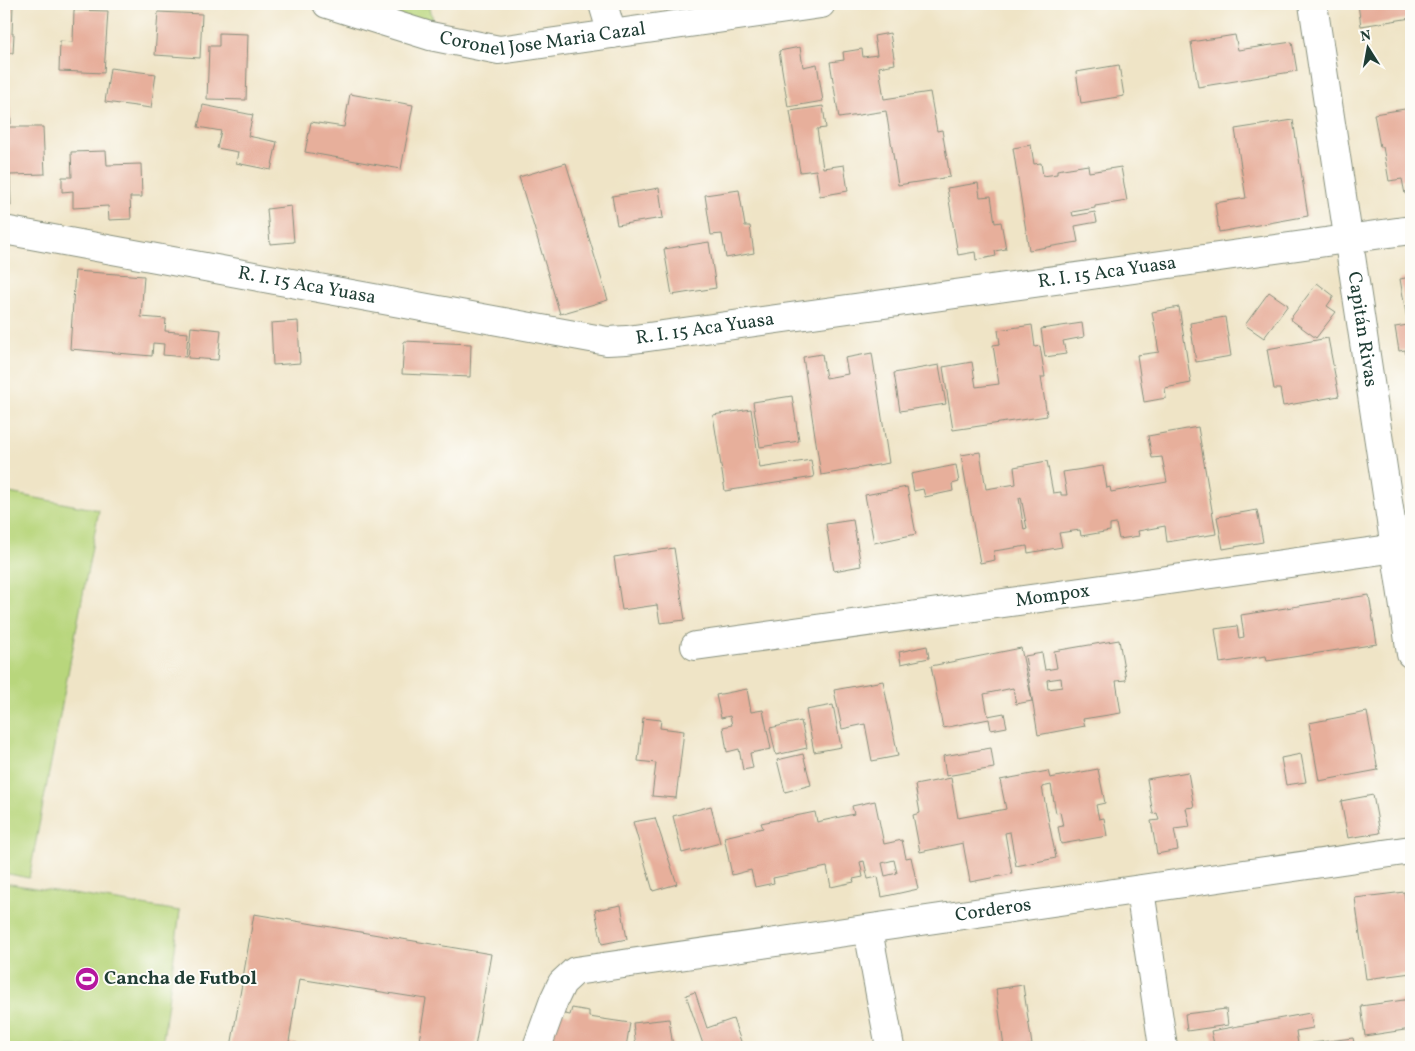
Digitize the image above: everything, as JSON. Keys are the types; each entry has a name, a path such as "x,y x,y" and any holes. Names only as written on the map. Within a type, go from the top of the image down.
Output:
{"street":[{"name":"Coronel Jose Maria Cazal","path":"327,4 430,36 499,50 821,4"},
{"path":"603,4 612,34"},
{"name":"Capitán Rivas","path":"1313,4 1349,240 1403,548 1411,654"},
{"name":"R. I. 15 Aca Yuasa","path":"4,230 606,341 626,340 1411,230"},
{"name":"Mompox","path":"695,646 1403,548"},
{"name":"Corderos","path":"536,1047 562,983 575,971 1411,850"},
{"path":"1140,890 1163,1047"},
{"path":"868,930 890,1047"}],"green space":[{"path":"357,4 429,4 434,24"},
{"path":"4,492 99,510 29,878 4,873"},
{"name":"Cancha de Futbol","path":"4,883 180,911 162,1047 4,1047"}],"building":[{"path":"4,4 13,4 13,53 4,52"},
{"path":"1358,4 1408,4 1411,18 1361,26"},
{"path":"74,10 108,11 104,73 59,71 60,41 73,42"},
{"path":"158,12 202,14 200,58 155,55"},
{"path":"219,33 248,34 246,100 207,99 209,46 219,46"},
{"path":"890,33 895,64 879,67 884,99 930,92 937,131 942,130 950,177 898,185 886,111 839,118 830,62 844,60 843,52 862,49 863,57 877,55 874,36"},
{"path":"1235,35 1238,50 1292,42 1297,71 1198,87 1191,42"},
{"path":"800,47 803,67 817,64 823,101 788,107 779,51"},
{"path":"1119,65 1124,96 1081,103 1076,72"},
{"path":"110,68 156,74 151,108 105,102"},
{"path":"4,85 9,85 11,124 4,124"},
{"path":"350,94 413,105 401,169 305,152 311,122 344,127"},
{"path":"203,105 253,115 248,136 277,142 271,170 236,163 238,152 217,148 221,131 198,127"},
{"path":"823,106 826,128 817,129 823,168 844,165 848,191 820,196 816,170 800,172 790,111"},
{"path":"1411,108 1411,193 1405,194 1402,179 1389,181 1383,147 1380,147 1374,114"},
{"path":"1293,120 1308,216 1219,232 1215,203 1246,198 1235,129"},
{"path":"43,127 45,174 10,175 11,206 4,206 4,128"},
{"path":"1031,145 1034,164 1041,163 1043,176 1057,174 1057,170 1088,165 1089,172 1121,167 1127,201 1072,212 1073,216 1095,212 1097,222 1075,226 1078,242 1029,250 1013,148"},
{"path":"106,151 107,165 141,164 142,197 130,197 131,219 109,220 108,206 73,208 73,191 62,192 62,177 72,177 71,152"},
{"path":"566,163 608,300 560,314 519,177"},
{"path":"978,183 980,197 991,196 995,223 1001,222 1006,249 995,251 996,256 976,260 975,252 958,255 947,188"},
{"path":"659,188 663,218 617,225 612,196"},
{"path":"739,190 745,226 750,226 754,253 726,258 722,234 711,235 705,195"},
{"path":"291,206 294,242 270,244 267,209"},
{"path":"709,242 716,288 672,295 664,249"},
{"path":"75,271 144,276 141,317 166,319 165,331 188,333 186,357 163,355 164,344 153,343 152,356 70,349"},
{"path":"1411,277 1410,379 1405,350 1399,351 1395,327 1408,325 1400,279"},
{"path":"1317,283 1334,296 1327,306 1336,312 1316,338 1290,319"},
{"path":"1269,292 1288,305 1264,338 1245,325"},
{"path":"1179,307 1191,383 1165,388 1166,398 1144,402 1137,355 1159,352 1152,312"},
{"path":"1225,317 1231,356 1196,362 1190,323"},
{"path":"298,321 300,363 273,365 271,323"},
{"path":"1082,323 1084,337 1063,341 1066,354 1045,357 1041,329"},
{"path":"1032,325 1035,347 1040,346 1045,377 1041,377 1047,416 953,430 943,367 972,362 976,387 999,384 993,345 1000,344 998,330"},
{"path":"191,327 221,330 218,360 188,358"},
{"path":"1328,338 1339,396 1283,406 1280,389 1274,389 1267,349"},
{"path":"404,341 471,344 470,377 402,374"},
{"path":"872,353 889,463 821,475 803,357 822,354 826,378 848,374 845,358"},
{"path":"939,365 946,404 900,411 894,373"},
{"path":"792,396 799,441 760,447 753,402"},
{"path":"751,409 760,468 811,460 814,477 725,491 713,415"},
{"path":"1198,427 1216,534 1167,542 1165,526 1138,531 1139,536 1119,539 1116,524 1110,525 1110,531 1081,536 1080,530 1059,533 1062,547 1028,553 1027,546 994,551 995,560 980,563 961,455 980,452 986,489 1016,484 1014,467 1047,461 1053,493 1061,492 1061,495 1067,495 1063,472 1103,466 1107,488 1110,487 1111,492 1167,482 1162,457 1152,458 1148,436","holes":["1021,497 1027,529 1024,530 1019,498"]},
{"path":"956,465 959,482 952,484 953,491 925,497 923,489 914,491 911,474"},
{"path":"907,487 916,534 874,543 865,495"},
{"path":"1257,510 1263,542 1223,549 1217,517"},
{"path":"853,520 861,566 834,571 826,524"},
{"path":"674,548 685,620 660,623 657,605 622,610 614,557"},
{"path":"1369,595 1377,644 1267,661 1266,656 1220,663 1215,629 1237,626 1239,638 1244,637 1241,615"},
{"path":"1119,640 1126,680 1116,681 1121,713 1083,719 1085,726 1038,735 1025,656 1042,653 1045,670 1057,668 1054,651","holes":["1061,678 1062,687 1048,689 1047,680"]},
{"path":"927,646 929,658 901,664 899,652"},
{"path":"1021,648 1032,701 1016,704 1013,688 984,694 988,716 1004,713 1007,727 991,730 989,719 943,728 931,666"},
{"path":"883,681 898,756 872,761 865,724 842,729 834,690"},
{"path":"747,689 751,712 763,710 771,749 750,753 753,768 743,770 739,749 727,752 723,727 732,725 730,716 721,718 716,695"},
{"path":"833,705 841,747 814,752 806,710"},
{"path":"1367,712 1378,770 1319,781 1309,723"},
{"path":"643,718 661,720 660,728 684,731 676,798 652,796 656,763 638,761"},
{"path":"801,721 807,748 776,755 770,728"},
{"path":"991,748 994,768 946,776 943,756"},
{"path":"803,754 811,785 785,792 777,760"},
{"path":"1301,754 1306,782 1286,785 1281,758"},
{"path":"1098,769 1105,803 1096,805 1099,819 1104,818 1107,836 1061,844 1058,827 1063,826 1060,812 1056,813 1051,785 1042,787 1056,858 1016,866 1010,832 1005,833 1012,874 970,882 963,843 920,852 913,815 920,813 915,785 951,778 958,818 1006,809 1000,780 1048,771 1050,778"},
{"path":"1188,772 1194,807 1186,808 1190,827 1174,829 1178,850 1157,854 1151,821 1159,820 1157,813 1153,814 1147,779"},
{"path":"1373,795 1380,833 1348,838 1341,801"},
{"path":"875,801 884,844 902,840 906,858 911,857 918,889 882,897 878,877 868,879 864,861 860,862 863,877 853,879 854,882 831,887 827,867 773,878 774,883 755,887 751,870 732,875 724,837 763,828 761,823 815,812 817,822 854,814 852,806","holes":["894,860 897,873 885,876 882,863"]},
{"path":"711,806 720,843 682,853 673,816"},
{"path":"655,818 677,884 653,891 633,822"},
{"path":"1404,892 1411,943 1411,973 1366,979 1355,898"},
{"path":"621,905 627,939 602,944 595,910"},
{"path":"254,914 491,954 475,1047 418,1047 426,999 299,979 289,1042 313,1047 231,1047"},
{"path":"1023,985 1032,1045 1004,1047 996,989"},
{"path":"695,992 707,1028 733,1019 743,1047 704,1047 686,995"},
{"path":"1411,999 1411,1029 1365,1036 1361,1006"},
{"path":"572,1008 589,1011 589,1017 630,1023 626,1047 551,1047 556,1012 570,1015"},
{"path":"1226,1009 1228,1025 1187,1031 1185,1014"},
{"path":"1310,1013 1313,1028 1296,1031 1298,1044 1278,1047 1202,1047 1214,1044 1211,1031"},
{"path":"669,1019 673,1047 636,1047 633,1023"},
{"path":"1353,1038 1355,1047 1313,1047 1312,1043"},
{"path":"1082,1042 1083,1047 1055,1047 1055,1046"}],"place":[{"name":"Cancha de Futbol","path":"87,979"}]}
